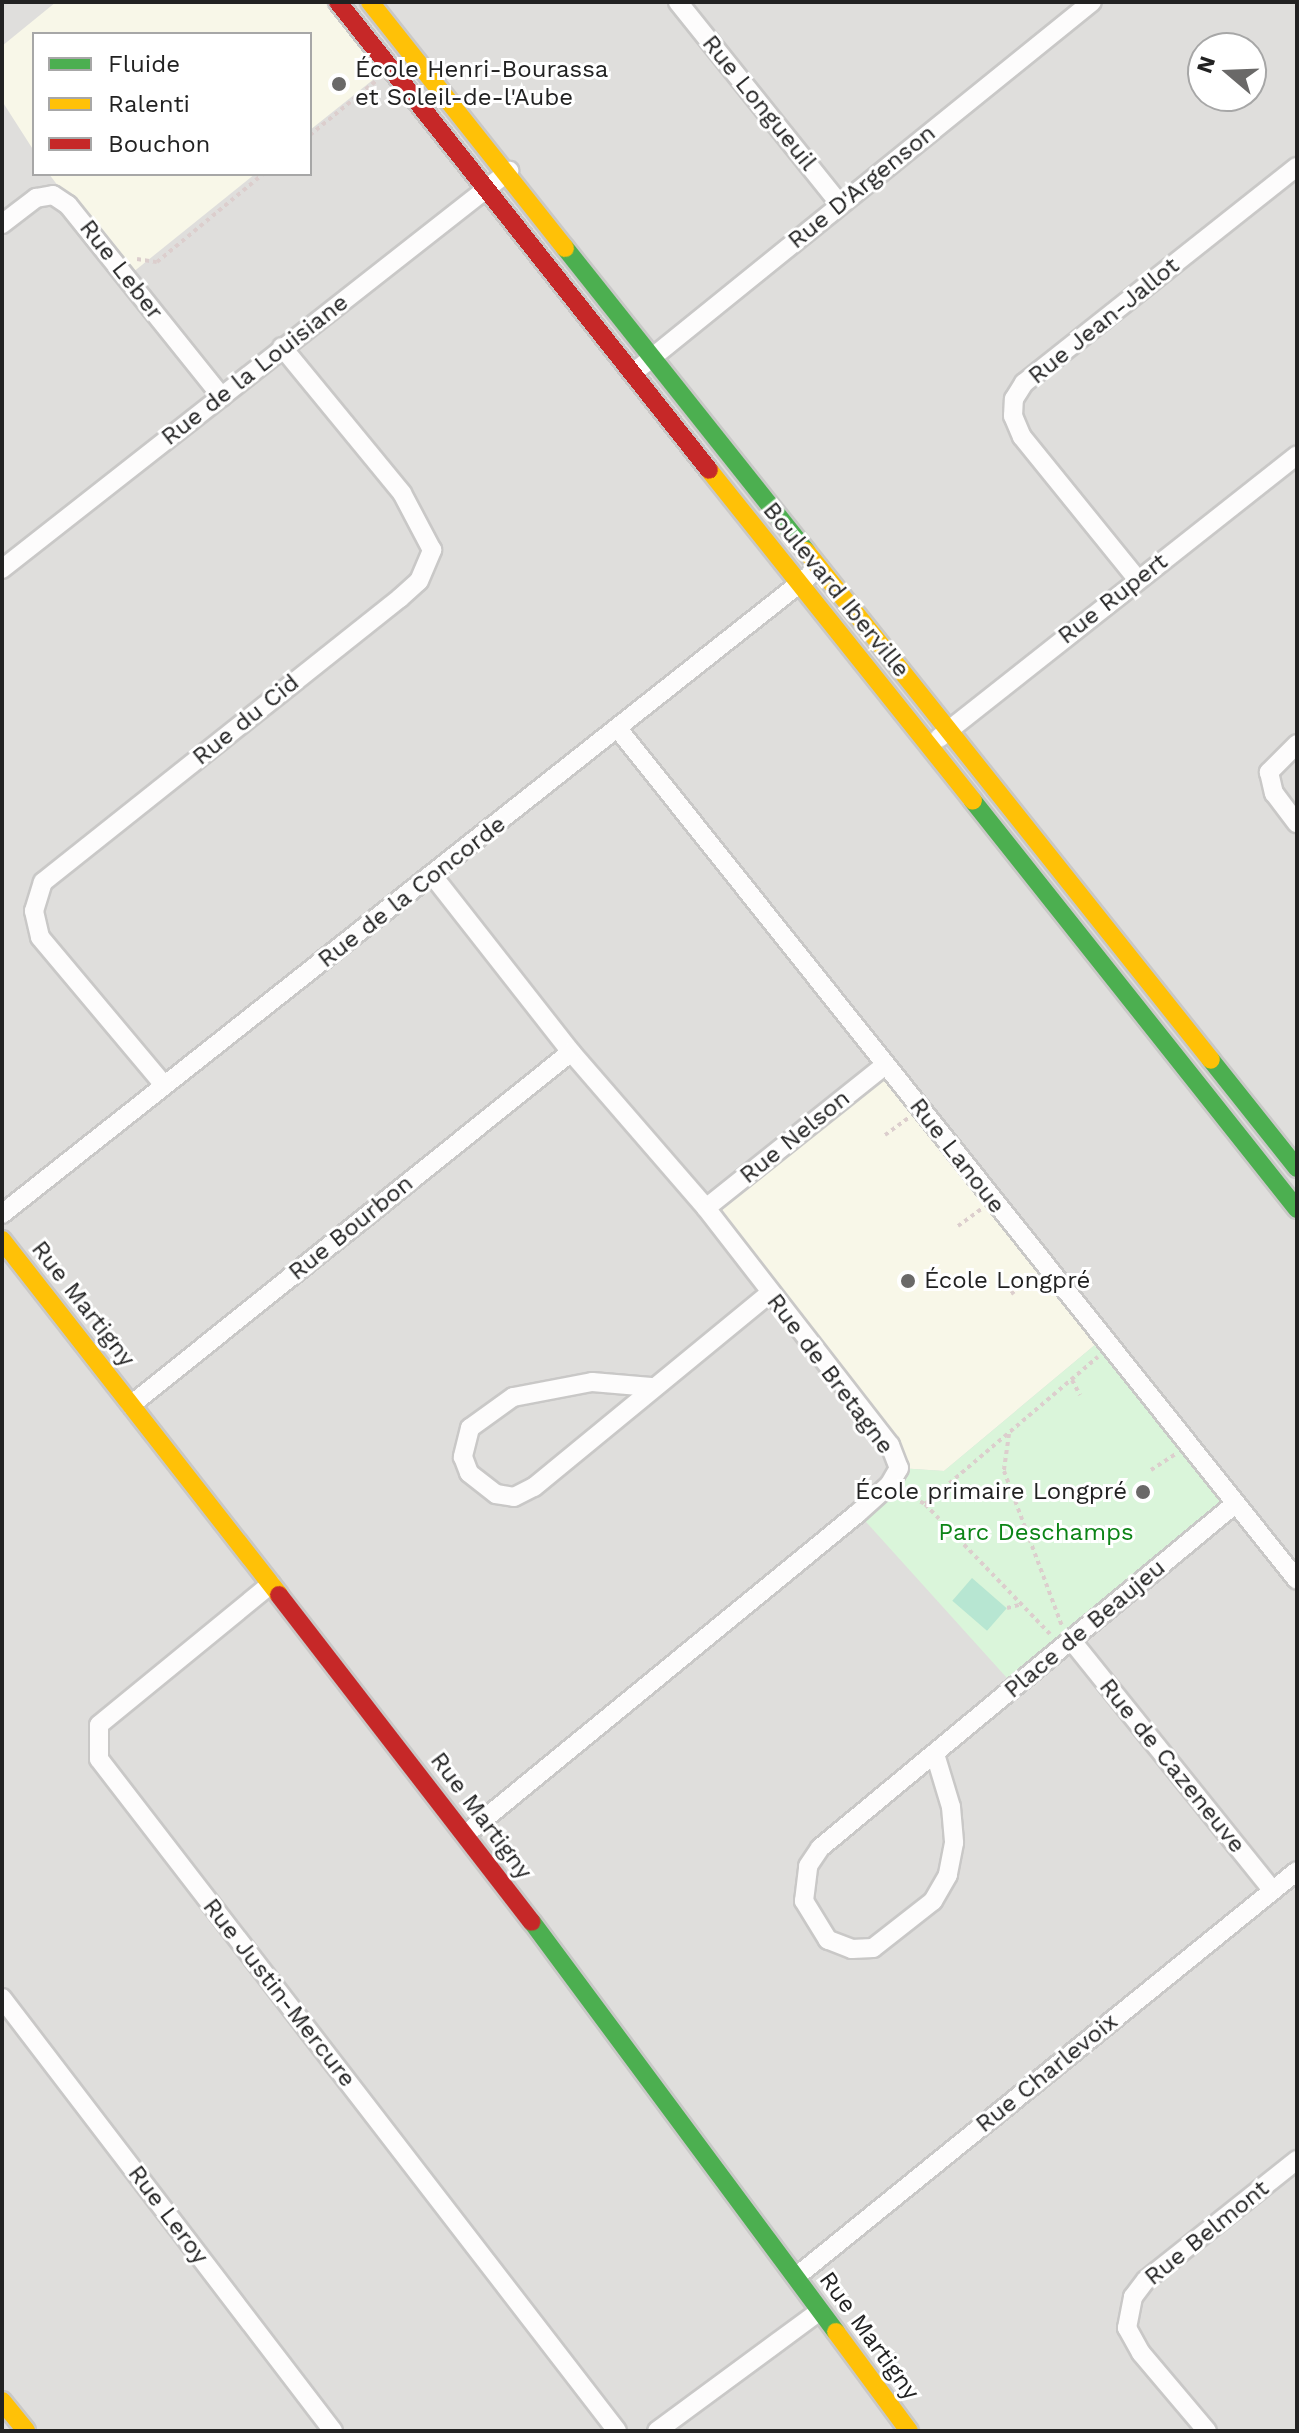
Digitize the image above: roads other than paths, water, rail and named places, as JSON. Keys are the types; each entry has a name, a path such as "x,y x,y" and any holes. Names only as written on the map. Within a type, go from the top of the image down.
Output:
{"street":[{"name":"Boulevard Iberville","path":"338,2 1297,1209"},
{"name":"Boulevard Iberville","path":"370,2 509,171 949,730 1290,1145 1297,1168"},
{"name":"Rue Longueuil","path":"678,2 840,204"},
{"name":"Rue D'Argenson","path":"633,373 1092,2"},
{"name":"Rue Jean-Jallot","path":"1138,580 1022,437 1013,416 1014,399 1024,383 1297,167"},
{"name":"Rue de la Louisiane","path":"2,569 509,171"},
{"name":"Rue Leber","path":"2,224 36,198 53,195 68,205 222,397"},
{"name":"Rue du Cid","path":"164,1085 40,937 34,911 43,882 400,598 419,581 432,550 402,493 282,347"},
{"name":"Rue Rupert","path":"931,745 1297,455"},
{"name":"Rue de la Concorde","path":"2,1214 821,568"},
{"name":"Rue Lanoue","path":"619,730 1297,1580"},
{"path":"1297,744 1269,772 1274,793 1297,823"},
{"name":"Rue de Bretagne","path":"433,876 571,1052 706,1208 769,1294 890,1445 899,1468 858,1513 466,1834"},
{"name":"Rue Bourbon","path":"131,1405 571,1052"},
{"name":"Rue Nelson","path":"706,1208 885,1065"},
{"path":"1264,1168 1290,1145"},
{"name":"Rue Martigny","path":"2,1240 466,1834 797,2276 909,2431"},
{"path":"651,1387 592,1382 513,1397 470,1428 463,1457 469,1473 481,1487 514,1497 534,1487 651,1387 769,1294"},
{"name":"Place de Beaujeu","path":"935,1754 951,1807 954,1843 940,1888 922,1911 873,1948 852,1949 828,1940 804,1901 808,1866 820,1848 935,1754 1064,1641 1235,1504"},
{"name":"Rue Justin-Mercure","path":"271,1584 99,1725 99,1759 617,2431"},
{"name":"Rue de Cazeneuve","path":"1064,1641 1272,1890"},
{"name":"Rue Charlevoix","path":"797,2276 1297,1871"},
{"name":"Rue Leroy","path":"2,1998 333,2431"},
{"name":"Rue Belmont","path":"1207,2431 1141,2353 1127,2328 1133,2297 1146,2280 1297,2160"},
{"path":"657,2431 820,2311"},
{"path":"2,2401 26,2431"}],"place":[{"name":"École Henri-Bourassa et Soleil-de-l'Aube","path":"339,84"},
{"name":"École Longpré","path":"908,1281"},
{"name":"École primaire Longpré","path":"1143,1492"}],"park label":[{"name":"Parc Deschamps","path":"1036,1533"}]}
